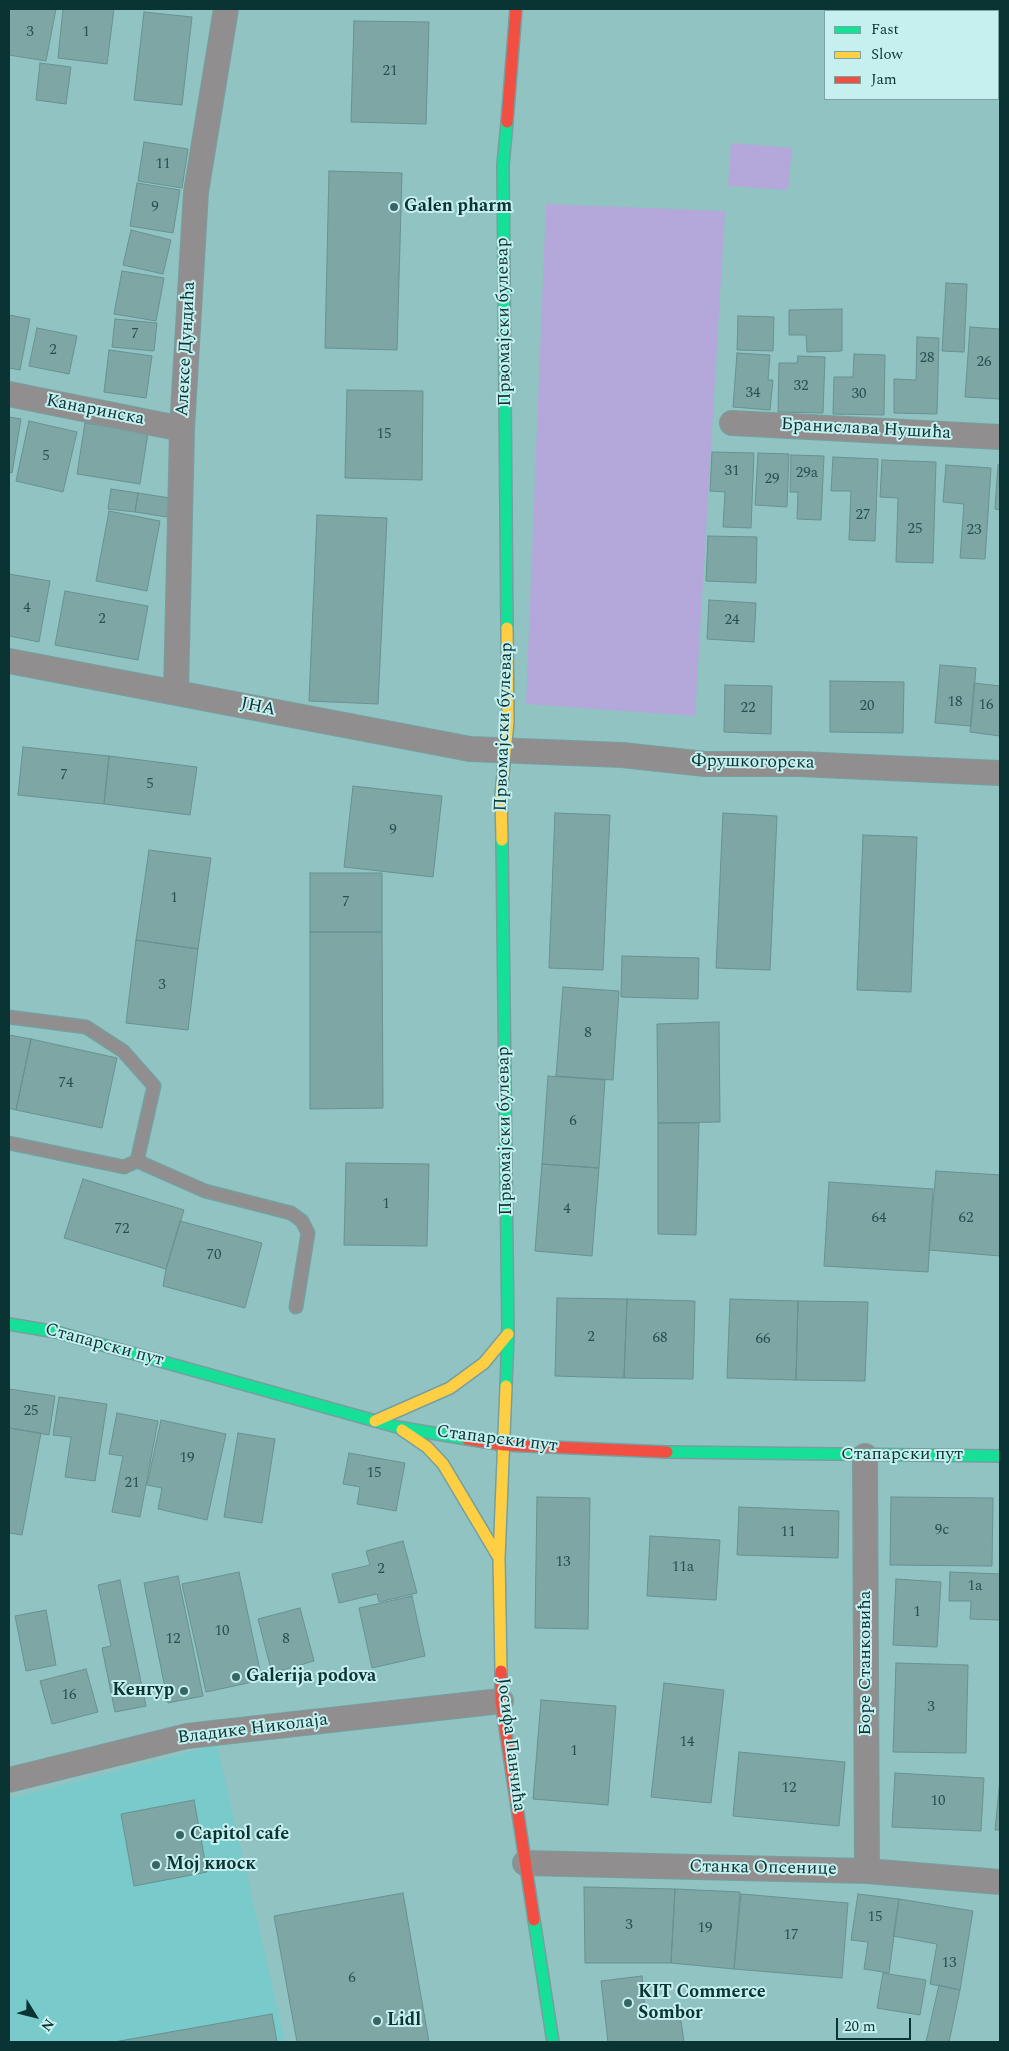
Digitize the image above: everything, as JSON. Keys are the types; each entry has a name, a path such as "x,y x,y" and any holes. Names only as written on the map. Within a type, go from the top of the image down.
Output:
{"street":[{"name":"Алексе Дундића","path":"176,692 182,429 196,192 226,9"},
{"name":"Првомајски булевар","path":"504,1445 508,1334 502,795 508,722 503,165 516,9"},
{"name":"Канаринска","path":"9,394 182,429"},
{"name":"Бранислава Нушића","path":"732,423 1000,437"},
{"name":"ЈНА","path":"9,661 470,749 507,750"},
{"name":"Фрушкогорска","path":"507,750 622,755 705,764 799,764 1000,773"},
{"name":"Стапарски пут","path":"9,1324 56,1332 397,1427 504,1445 695,1453 1000,1456"},
{"path":"375,1421 450,1388 484,1363 508,1334"},
{"path":"397,1427 427,1447 443,1464 499,1558"},
{"name":"Јосифа Панчића","path":"504,1445 499,1558 501,1701 553,2042"},
{"name":"Боре Станковића","path":"865,1456 867,1871"},
{"name":"Владике Николаја","path":"9,1780 187,1736 501,1701"},
{"name":"Станка Опсенице","path":"526,1863 867,1871 1000,1882"}],"lane":[{"path":"9,1017 86,1027 123,1051 154,1086 137,1161"},
{"path":"9,1142 124,1167 137,1161 205,1191 291,1213 302,1222 308,1233 296,1307"}],"shaded area":[{"path":"731,143 792,148 788,190 728,186"},
{"path":"546,204 725,211 695,716 526,704"},
{"path":"217,1745 285,2042 9,2042 9,1799"}],"building":[{"path":"9,9 56,9 46,61 9,55"},
{"path":"63,9 114,9 107,64 58,58"},
{"path":"144,12 192,17 182,105 134,100"},
{"path":"354,21 429,22 426,124 351,122"},
{"path":"40,63 71,67 66,104 36,100"},
{"path":"144,142 188,149 182,188 138,181"},
{"path":"329,171 402,173 397,350 325,348"},
{"path":"137,183 180,190 173,233 130,226"},
{"path":"131,230 171,240 163,274 123,265"},
{"path":"122,271 164,278 156,321 114,314"},
{"path":"946,283 967,284 964,352 942,351"},
{"path":"842,309 842,351 807,352 806,335 789,335 789,310"},
{"path":"9,315 30,319 20,370 9,368"},
{"path":"738,316 774,317 773,351 737,350"},
{"path":"115,319 157,323 154,351 112,347"},
{"path":"970,327 1000,329 1000,399 965,397"},
{"path":"37,328 77,336 69,374 29,366"},
{"path":"917,337 939,338 937,414 894,413 894,379 916,380"},
{"path":"109,350 152,356 146,398 104,392"},
{"path":"737,353 770,355 768,380 773,380 770,410 733,407"},
{"path":"854,354 885,355 884,415 833,414 834,377 853,377"},
{"path":"798,356 825,357 823,413 778,412 779,363 797,363"},
{"path":"347,390 423,391 422,480 345,478"},
{"path":"9,417 21,419 12,473 9,472"},
{"path":"29,421 77,432 63,492 16,481"},
{"path":"85,423 148,433 140,484 77,474"},
{"path":"712,452 754,453 751,528 723,527 725,492 710,491"},
{"path":"758,453 789,454 787,507 755,505"},
{"path":"791,455 824,456 821,520 797,519 798,492 790,492"},
{"path":"833,457 878,459 875,541 849,540 851,491 831,491"},
{"path":"882,460 936,462 933,563 896,562 898,498 880,497"},
{"path":"946,465 991,468 985,559 960,558 964,504 943,502"},
{"path":"998,465 1000,465 1000,510 995,509"},
{"path":"111,489 138,493 135,512 108,509"},
{"path":"138,493 170,498 167,517 135,512"},
{"path":"109,511 160,521 147,591 96,581"},
{"path":"317,515 387,518 378,704 309,701"},
{"path":"708,536 757,537 756,583 706,581"},
{"path":"9,574 50,581 39,642 9,636"},
{"path":"65,591 148,606 138,660 55,645"},
{"path":"709,600 756,603 754,642 707,639"},
{"path":"940,665 976,668 971,726 935,723"},
{"path":"830,681 904,682 903,733 830,732"},
{"path":"974,683 1000,686 1000,736 970,732"},
{"path":"725,685 772,686 771,734 724,732"},
{"path":"23,747 109,756 104,804 18,795"},
{"path":"109,756 197,767 190,815 104,804"},
{"path":"353,786 442,796 433,877 344,867"},
{"path":"555,813 610,815 603,970 549,968"},
{"path":"723,813 777,816 770,970 716,968"},
{"path":"863,835 917,837 911,992 857,990"},
{"path":"149,850 211,858 198,949 136,940"},
{"path":"310,873 382,873 382,932 310,932"},
{"path":"310,932 382,932 383,1108 310,1109"},
{"path":"136,940 198,949 188,1030 126,1023"},
{"path":"622,956 699,958 698,999 621,997"},
{"path":"563,987 619,991 613,1080 556,1076"},
{"path":"719,1022 720,1122 658,1123 657,1024"},
{"path":"9,1035 31,1039 16,1110 9,1108"},
{"path":"31,1039 117,1058 102,1128 16,1110"},
{"path":"548,1076 605,1080 599,1168 542,1164"},
{"path":"658,1123 699,1123 696,1235 658,1234"},
{"path":"346,1163 429,1164 427,1246 344,1245"},
{"path":"542,1164 599,1168 592,1256 535,1251"},
{"path":"936,1171 1000,1175 1000,1256 929,1250"},
{"path":"83,1179 184,1210 166,1269 64,1238"},
{"path":"829,1182 933,1189 928,1272 824,1266"},
{"path":"180,1221 262,1243 245,1308 163,1286"},
{"path":"557,1298 627,1299 624,1378 555,1376"},
{"path":"627,1299 695,1301 693,1379 624,1378"},
{"path":"730,1299 798,1301 796,1380 727,1378"},
{"path":"798,1301 868,1302 865,1381 796,1380"},
{"path":"9,1389 55,1396 49,1435 9,1428"},
{"path":"59,1397 107,1404 95,1481 65,1477 71,1437 53,1435"},
{"path":"117,1413 158,1421 140,1517 112,1512 123,1456 109,1454"},
{"path":"161,1420 226,1434 207,1520 158,1509 162,1488 147,1485"},
{"path":"9,1428 41,1433 22,1535 9,1533"},
{"path":"238,1433 275,1439 262,1523 224,1517"},
{"path":"349,1453 405,1463 396,1511 357,1504 360,1487 343,1484"},
{"path":"537,1497 590,1498 588,1629 535,1628"},
{"path":"891,1497 993,1498 992,1566 890,1565"},
{"path":"739,1507 839,1511 838,1558 737,1555"},
{"path":"650,1536 720,1540 716,1600 647,1596"},
{"path":"403,1541 417,1593 379,1602 377,1594 339,1603 332,1574 370,1565 366,1551"},
{"path":"239,1572 262,1680 206,1692 182,1584"},
{"path":"950,1572 1000,1574 1000,1620 970,1619 971,1601 949,1601"},
{"path":"178,1576 203,1696 168,1703 144,1583"},
{"path":"896,1579 941,1582 937,1647 893,1645"},
{"path":"120,1580 146,1706 115,1712 102,1648 111,1646 98,1585"},
{"path":"412,1596 425,1656 372,1668 359,1608"},
{"path":"300,1608 314,1661 272,1673 258,1619"},
{"path":"46,1610 56,1665 26,1671 15,1616"},
{"path":"896,1663 968,1665 966,1753 893,1752"},
{"path":"86,1669 98,1712 52,1724 40,1681"},
{"path":"664,1683 724,1690 711,1803 651,1797"},
{"path":"541,1700 616,1706 608,1805 533,1799"},
{"path":"739,1752 845,1762 839,1826 733,1816"},
{"path":"895,1773 984,1778 981,1831 892,1827"},
{"path":"1000,1780 1000,1830 995,1830"},
{"path":"194,1800 207,1872 134,1886 121,1814"},
{"path":"584,1887 675,1889 671,1963 585,1963"},
{"path":"675,1889 740,1892 734,1969 671,1963"},
{"path":"403,1893 429,2042 297,2042 274,1916"},
{"path":"741,1894 848,1903 842,1978 734,1969"},
{"path":"858,1894 899,1899 889,1973 864,1969 868,1942 851,1940"},
{"path":"899,1899 973,1911 960,1990 930,1984 937,1944 893,1936"},
{"path":"883,1973 926,1980 920,2015 877,2008"},
{"path":"642,1976 645,2010 679,2007 684,2042 608,2042 601,1981"},
{"path":"939,1985 960,1990 949,2042 926,2042"},
{"path":"272,2014 277,2042 114,2042"}],"traffic: fast":[{"path":"507,122 503,165 507,628"},
{"path":"502,840 508,1334 506,1386"},
{"path":"9,1324 56,1332 397,1427 467,1439"},
{"path":"667,1452 1000,1456"},
{"path":"534,1920 553,2042"}],"traffic: slow":[{"path":"502,840 501,795 508,722 507,628"},
{"path":"375,1421 450,1388 484,1363 508,1334"},
{"path":"501,1671 499,1558 506,1386"},
{"path":"402,1430 427,1447 443,1464 499,1558"}],"traffic: jam":[{"path":"507,122 516,9"},
{"path":"467,1439 504,1445 667,1452"},
{"path":"501,1671 501,1701 534,1920"}],"place":[{"name":"Galen pharm","path":"394,207"},
{"name":"Galerija podova","path":"236,1677"},
{"name":"Кенгур","path":"184,1691"},
{"name":"Capitol cafe","path":"180,1835"},
{"name":"Мој киоск","path":"156,1865"},
{"name":"KIT Commerce Sombor","path":"628,2003"},
{"name":"Lidl","path":"377,2021"}]}
